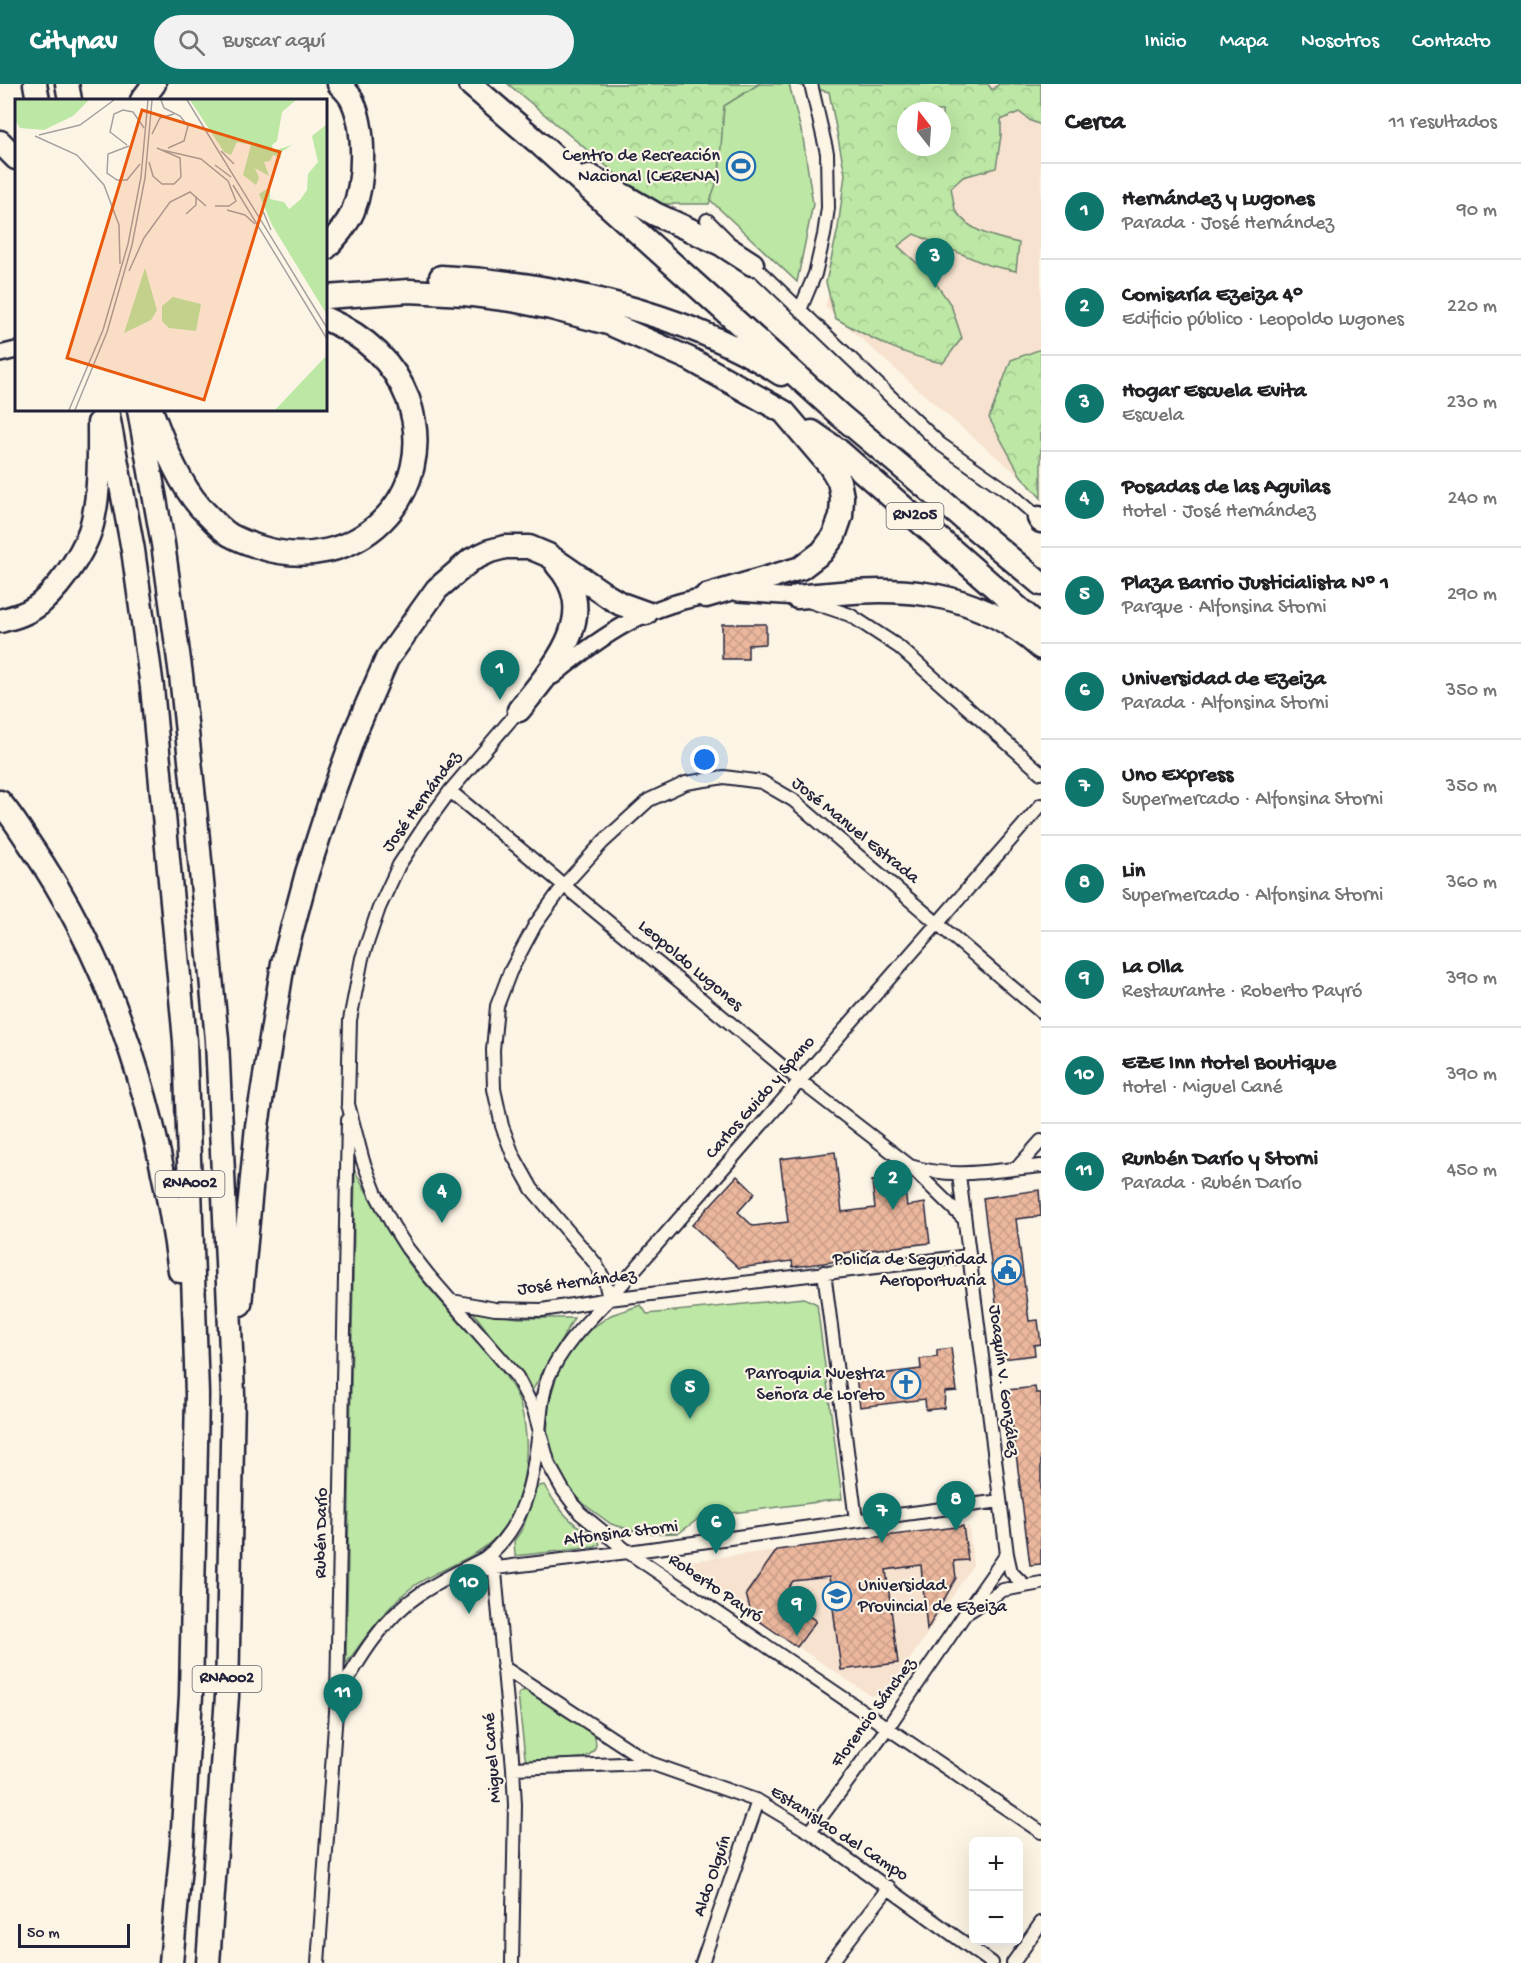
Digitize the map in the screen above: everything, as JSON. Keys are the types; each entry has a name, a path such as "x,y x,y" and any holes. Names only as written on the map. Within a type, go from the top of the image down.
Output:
{"highway":[{"path":"35,84 39,99"},
{"path":"66,84 70,99"},
{"path":"143,99 154,84"},
{"path":"327,247 340,233 352,212 360,190 363,161 360,130 351,98 339,84"},
{"path":"470,84 541,145 841,416"},
{"path":"0,142 15,157"},
{"path":"541,145 606,186 670,222 721,244 752,264"},
{"path":"327,283 394,277 466,278 556,290 616,305 676,323 736,348 778,372 841,416"},
{"path":"327,297 409,291 477,295 551,308 608,323 690,359 784,412 830,466 838,481 842,497 841,516 834,536 822,552 801,568 706,596"},
{"path":"151,411 172,463 186,486 199,505 230,535 273,552 296,555 326,553 353,542 390,513 405,490 412,467 416,432 405,391 392,368 361,337 327,319"},
{"path":"0,621 21,615 41,603 70,568 82,548 93,522 99,476 99,411"},
{"name":"RNA002","path":"107,411 133,550 152,687 185,1041 197,1394 191,1695 182,1844 171,1963"},
{"name":"RNA002","path":"139,411 163,544 181,675 196,819 217,1040 233,1395 227,1696 208,1963"},
{"name":"RN205","path":"784,412 838,450 1041,627"},
{"name":"RN205","path":"841,416 1041,584"},
{"path":"233,1395 257,1126 283,963 307,873 356,730 387,659 437,589 471,560 505,547 529,547 548,555 615,600 646,613"},
{"path":"519,710 557,661 573,629 577,607 573,589 566,574 548,555"},
{"path":"797,597 901,590 935,595 963,602 998,618 1030,638 1041,648"},
{"path":"0,802 47,869 80,926 114,1004 139,1074 158,1143 175,1232 197,1394"}],"street":[{"path":"800,310 815,274 828,208 827,153 811,84"},
{"path":"707,220 940,444 1010,493 1040,519"},
{"path":"0,354 15,350"},
{"name":"José Hernández","path":"797,597 746,592 706,596 646,613 602,638 575,658 519,710 450,791 399,865 379,908 362,957 350,1020 348,1104 363,1161 376,1194 407,1248 452,1301 495,1309 542,1310 609,1299 969,1256"},
{"path":"797,597 850,615 898,647 1041,773"},
{"name":"José Manuel Estrada","path":"609,1299 605,1281 595,1263 532,1189 513,1155 502,1126 494,1089 493,1050 497,1006 510,972 535,925 564,885 603,842 649,800 686,783 724,777 762,782 793,800 1041,1012"},
{"name":"Leopoldo Lugones","path":"450,791 800,1081 910,1166 963,1218"},
{"name":"Carlos Guido y Spano","path":"494,1551 523,1510 532,1476 542,1401 548,1379 560,1355 577,1332 609,1299 1041,805"},
{"name":"Rubén Darío","path":"318,1963 337,1698 348,1104"},
{"path":"1017,1168 1041,1141"},
{"name":"Leopoldo Lugones","path":"910,1166 925,1171 958,1175 1041,1166"},
{"name":"Joaquín V. González","path":"958,1175 1007,1554 1011,1572 1024,1585"},
{"path":"824,1272 856,1520"},
{"name":"Roberto Payró","path":"452,1301 517,1377 534,1410 549,1465 563,1490 580,1513 628,1552 1041,1832"},
{"name":"Alfonsina Storni","path":"337,1698 362,1654 394,1615 419,1594 456,1573 1000,1501"},
{"path":"456,1573 494,1551"},
{"name":"Miguel Cané","path":"494,1551 515,1805 512,1963"},
{"name":"Florencio Sánchez","path":"810,1832 888,1727 1007,1554"},
{"name":"Florencio Sánchez","path":"965,1614 1003,1590 1041,1583"},
{"name":"Estanislao del Campo","path":"504,1667 650,1763 758,1801 810,1832 992,1963"},
{"name":"Estanislao del Campo","path":"513,1768 650,1763"},
{"name":"Aldo Olguín","path":"702,1963 758,1801"},
{"path":"831,1963 889,1887"},
{"path":"1013,1963 1041,1923"}],"shaded area":[{"path":"835,84 1041,84 1041,494 956,423 825,307 863,162"},
{"name":"Universidad Provincial de Ezeiza","path":"969,1526 973,1565 887,1694 871,1696 692,1576 688,1566 690,1561"}],"green space":[{"path":"508,84 759,84 724,106 719,175 709,204 652,204"},
{"name":"Centro de Recreación Nacional (CERENA)","path":"587,84 789,84 803,138 813,204 797,282"},
{"path":"793,84 988,84 992,90 999,84 1041,84 1041,125 1019,112 1001,120 996,168 963,177 951,188 956,211 968,224 984,233 1019,243 1016,271 988,265 914,234 898,246 930,275 951,305 962,338 943,363 915,356 888,345 835,318 826,282 838,228 845,174 829,92"},
{"path":"1041,349 1041,498 1021,476 989,418 1011,360"},
{"path":"355,1171 413,1269 510,1382 522,1413 526,1458 518,1501 507,1523 496,1537 476,1553 421,1581 402,1595 376,1623 346,1664"},
{"path":"804,1298 817,1304 842,1499 701,1517 679,1533 645,1534 611,1524 585,1505 566,1485 556,1466 547,1435 549,1404 557,1374 570,1349 585,1333 611,1315 641,1305 647,1314"},
{"path":"473,1312 519,1318 574,1318 532,1391"},
{"path":"544,1485 566,1515 592,1534 600,1544 595,1547 515,1556 514,1541 523,1528 536,1489"},
{"path":"525,1690 530,1691 591,1732 596,1744 594,1750 583,1758 527,1762 518,1695"}],"building":[{"path":"722,624 766,624 766,644 748,645 748,659 722,659"},
{"path":"835,1152 842,1212 875,1208 872,1181 903,1177 907,1206 925,1203 930,1243 844,1253 847,1260 793,1267 792,1261 739,1268 692,1225 737,1176 755,1193 738,1212 753,1226 788,1222 780,1159"},
{"name":"Policía de Seguridad Aeroportuaria","path":"1039,1190 1041,1216 1016,1219 1029,1321 1038,1320 1041,1344 1034,1345 1035,1355 1003,1359 983,1198"},
{"name":"Parroquia Nuestra Señora de Loreto","path":"951,1348 957,1391 945,1392 944,1408 926,1410 925,1399 860,1407 856,1377 921,1369 920,1359 937,1357 937,1350"},
{"path":"1035,1387 1036,1393 1041,1393 1041,1564 1030,1565 1008,1390"},
{"path":"963,1526 968,1560 954,1561 956,1578 927,1630 921,1565 886,1570 898,1663 841,1670 829,1577 793,1581 782,1597 816,1621 797,1647 752,1616 746,1594 777,1550"}],"place":[{"name":"Centro de Recreación Nacional (CERENA)","path":"741,166"},
{"name":"Hogar Escuela Evita","path":"935,288"},
{"name":"Hernández y Lugones","path":"500,700"},
{"name":"Comisaría Ezeiza 4°","path":"893,1210"},
{"name":"Posadas de las Aguilas","path":"442,1223"},
{"name":"Policía de Seguridad Aeroportuaria","path":"1007,1270"},
{"name":"Parroquia Nuestra Señora de Loreto","path":"906,1384"},
{"name":"Plaza Barrio Justicialista Nº 1","path":"690,1419"},
{"name":"Lin","path":"956,1531"},
{"name":"Uno Express","path":"882,1543"},
{"name":"Universidad de Ezeiza","path":"716,1554"},
{"name":"Universidad Provincial de Ezeiza","path":"837,1596"},
{"name":"EZE Inn Hotel Boutique","path":"469,1614"},
{"name":"La Olla","path":"797,1636"},
{"name":"Runbén Darío y Storni","path":"343,1724"}]}
